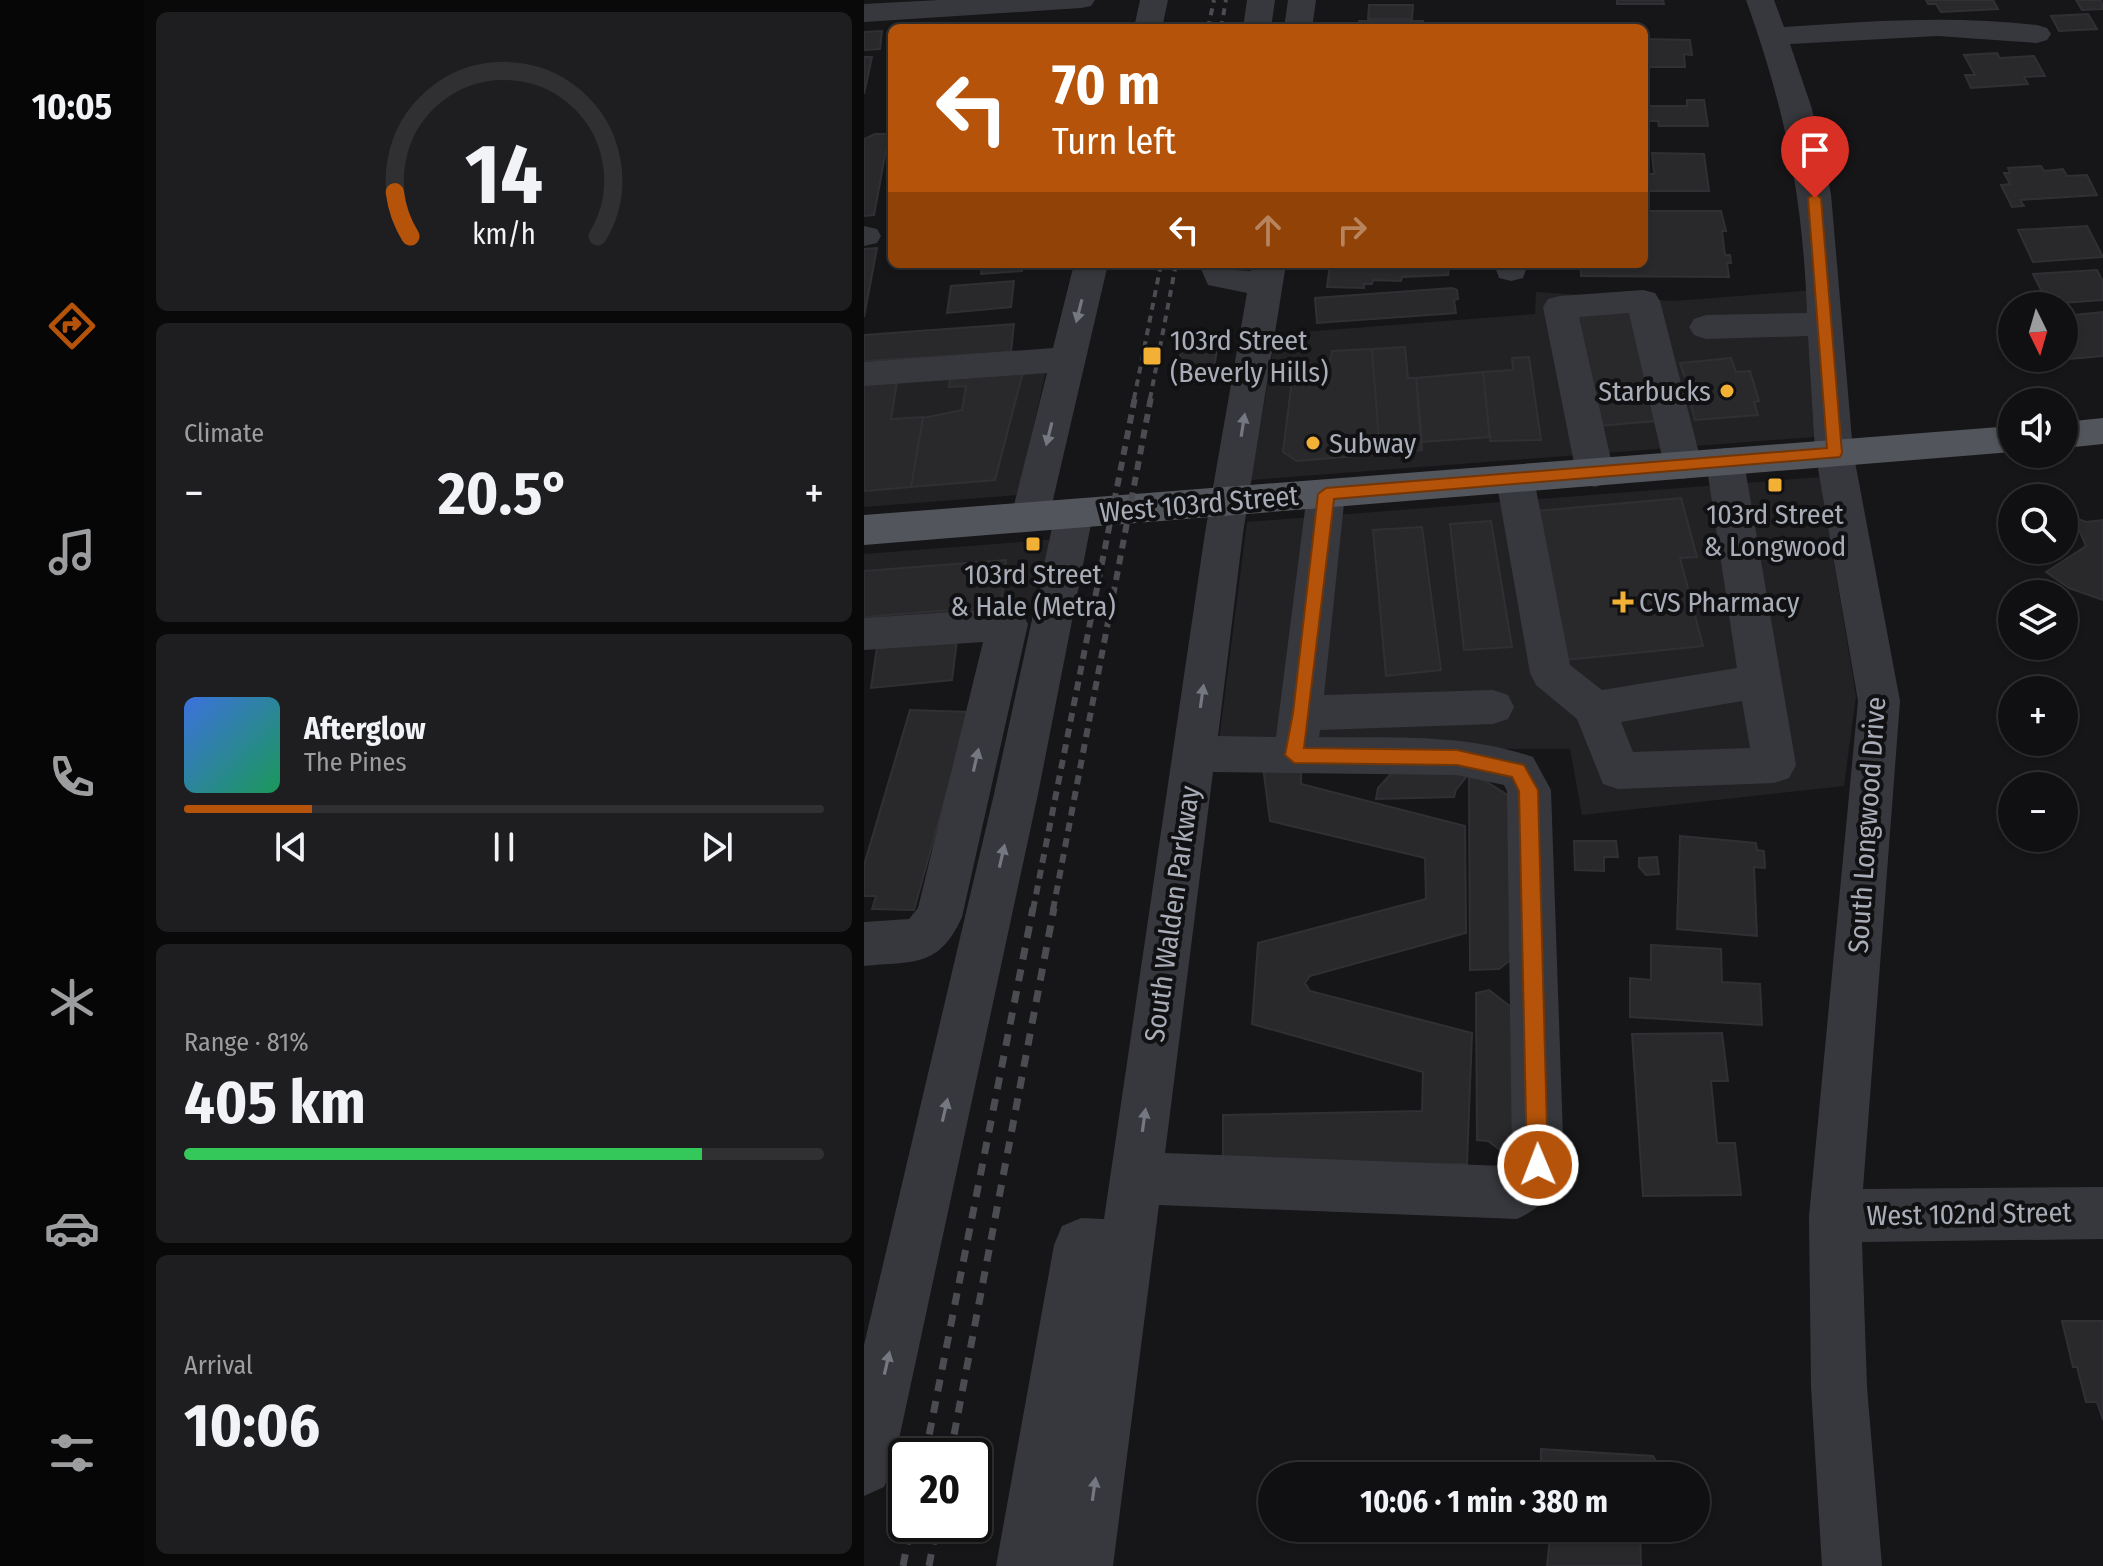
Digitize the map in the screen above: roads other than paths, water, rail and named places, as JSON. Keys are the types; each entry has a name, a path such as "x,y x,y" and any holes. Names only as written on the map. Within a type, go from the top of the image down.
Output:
{"main road":[{"path":"2078,434 2103,431"},
{"name":"West 103rd Street","path":"864,530 1998,440"}],"street":[{"path":"864,13 1081,0"},
{"path":"1149,24 1154,0"},
{"path":"1258,24 1261,0"},
{"path":"1299,24 1302,0"},
{"name":"South Longwood Drive","path":"1760,0 1808,154 1818,221 1835,453 1874,657 1879,701 1835,1216 1839,1387 1852,1566"},
{"path":"1773,36 1932,27 1974,27 2037,34"},
{"path":"864,1467 1016,794 1052,515 1068,359 1090,268"},
{"path":"1217,268 1220,277 1238,282 1268,273"},
{"name":"South Walden Parkway","path":"1083,1566 1229,501 1268,273"},
{"path":"1595,473 1560,307 1643,301 1683,465"},
{"path":"1706,327 1825,324"},
{"path":"864,374 1068,359"},
{"path":"1515,479 1551,673 1595,709 1618,771 1774,765 1725,462"},
{"path":"1298,734 1326,494"},
{"path":"864,634 1008,624 939,917 921,939 864,944"},
{"path":"1595,709 1761,681"},
{"path":"1194,754 1298,734 1493,707"},
{"path":"1136,1178 1517,1193 1538,1165 1529,790 1518,770 1457,757 1298,734"},
{"name":"West 102nd Street","path":"1835,1216 2103,1213"},
{"path":"1026,1566 1081,1245 1127,1246"}],"railway":[{"path":"1209,24 1214,0"},
{"path":"1222,24 1226,0"},
{"path":"1134,399 1160,268"},
{"path":"1150,399 1175,268"},
{"path":"1033,910 1135,397"},
{"path":"1053,910 1151,397"},
{"path":"929,1438 1033,908"},
{"path":"953,1438 1054,908"},
{"path":"903,1566 908,1542"},
{"path":"929,1566 934,1542"}],"place":[{"name":"103rd Street (Beverly Hills)","path":"1152,356"},
{"name":"Starbucks","path":"1727,391"},
{"name":"Subway","path":"1313,443"},
{"name":"103rd Street & Longwood","path":"1775,485"},
{"name":"103rd Street & Hale (Metra)","path":"1033,544"},
{"name":"CVS Pharmacy","path":"1623,602"}]}
